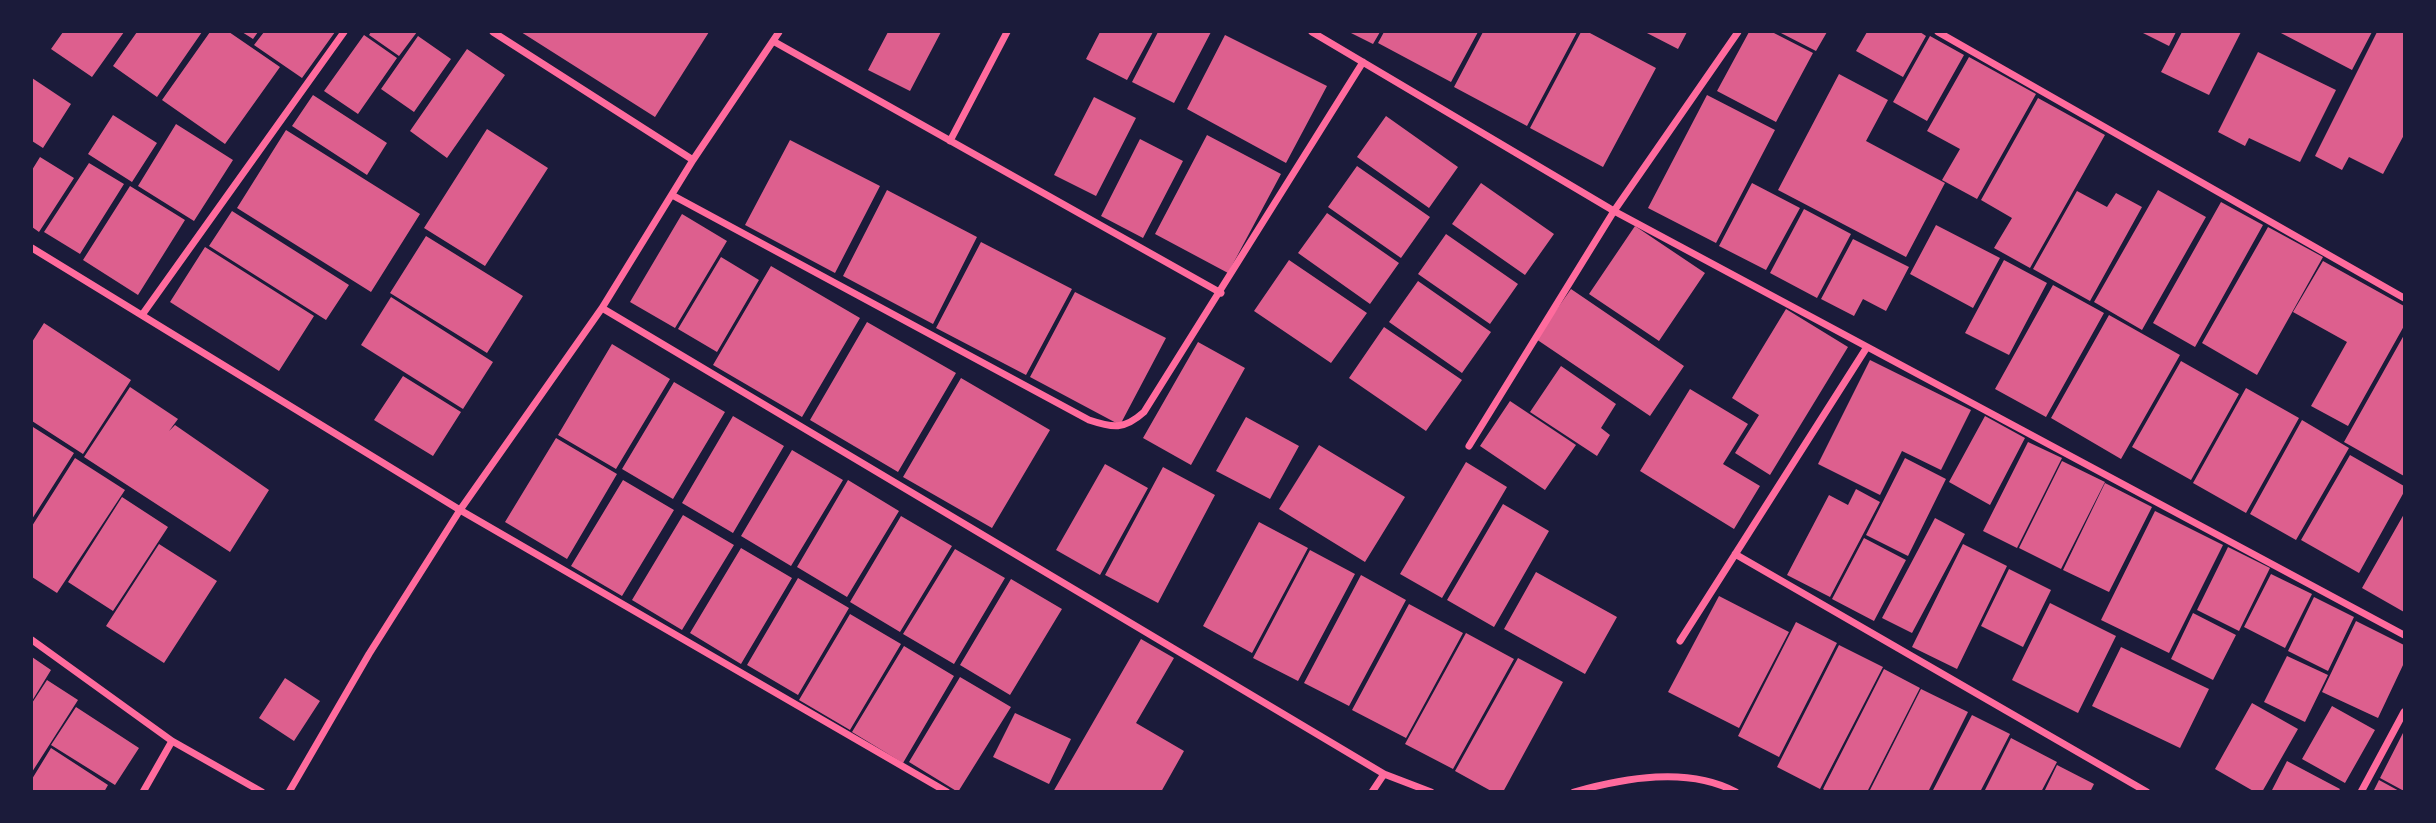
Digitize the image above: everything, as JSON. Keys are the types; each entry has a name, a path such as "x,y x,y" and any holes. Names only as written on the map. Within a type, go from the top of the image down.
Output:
{"street":[{"path":"142,315 344,32"},
{"path":"493,32 692,160"},
{"path":"289,792 369,654 460,510 602,308 692,160 779,32"},
{"path":"950,141 1007,32"},
{"path":"1312,32 1614,211 2404,635"},
{"path":"1469,446 1614,211 1738,32"},
{"path":"1938,32 2404,298"},
{"path":"772,41 1221,293"},
{"path":"672,195 1089,420 1115,429 1132,424 1144,412 1221,293 1363,62"},
{"path":"32,248 460,510 947,792"},
{"path":"602,308 1384,774 1432,792"},
{"path":"1680,641 1867,347"},
{"path":"1735,554 2147,792"},
{"path":"32,640 172,741 262,792"},
{"path":"2361,792 2404,712"},
{"path":"143,792 172,741"},
{"path":"1372,792 1384,774"},
{"path":"1574,792 1610,782 1665,776 1725,786 1736,792"}],"building":[{"path":"63,32 124,32 92,77 51,49"},
{"path":"137,32 202,32 157,97 113,66"},
{"path":"210,32 229,32 280,67 225,144 162,100"},
{"path":"242,32 258,32 253,39"},
{"path":"264,32 335,32 302,78 254,45"},
{"path":"371,32 417,32 399,56 369,35"},
{"path":"521,32 709,32 655,117"},
{"path":"888,32 941,32 910,91 868,70"},
{"path":"1100,32 1153,32 1127,80 1086,59"},
{"path":"1158,32 1211,32 1174,103 1132,82"},
{"path":"1349,32 1380,32 1373,44"},
{"path":"1384,32 1478,32 1451,82 1378,43"},
{"path":"1483,32 1577,32 1527,126 1454,87"},
{"path":"1581,32 1588,32 1656,68 1603,167 1530,128"},
{"path":"1645,32 1687,32 1678,49"},
{"path":"1749,32 1772,32 1813,53 1776,122 1717,91"},
{"path":"1779,32 1827,32 1816,51"},
{"path":"1867,32 1920,32 1926,36 1903,77 1856,51"},
{"path":"2141,32 2176,32 2169,46"},
{"path":"2182,32 2241,32 2209,95 2161,72"},
{"path":"2279,32 2372,32 2352,70"},
{"path":"2377,32 2404,32 2404,135 2383,174 2349,157 2342,170 2315,156"},
{"path":"364,35 397,58 358,114 324,91"},
{"path":"1225,35 1327,86 1286,163 1187,109"},
{"path":"418,36 451,59 414,112 381,89"},
{"path":"1930,36 1964,55 1927,121 1893,102"},
{"path":"467,49 505,75 447,158 410,131"},
{"path":"2258,52 2336,90 2300,162 2249,138 2245,146 2218,132"},
{"path":"1969,57 2036,94 1977,199 1942,180 1960,149 1927,131"},
{"path":"1839,74 1888,100 1866,141 1945,183 1906,257 1778,190"},
{"path":"32,78 71,104 43,148 32,141"},
{"path":"313,95 387,143 367,175 292,126"},
{"path":"1707,95 1775,130 1716,243 1648,208"},
{"path":"1094,97 1136,118 1096,196 1054,175"},
{"path":"2038,98 2105,135 2030,268 1994,248 2012,218 1981,200"},
{"path":"113,115 157,143 132,182 88,154"},
{"path":"1386,116 1458,167 1429,208 1357,157"},
{"path":"176,124 233,160 194,221 138,186"},
{"path":"487,129 548,168 485,266 424,228"},
{"path":"286,130 420,214 371,292 237,208"},
{"path":"1207,135 1281,174 1228,273 1155,234"},
{"path":"1140,139 1183,161 1143,238 1101,216"},
{"path":"790,140 880,186 835,273 745,225"},
{"path":"40,157 74,178 39,232 32,227 32,170"},
{"path":"89,163 124,184 80,254 44,232"},
{"path":"1357,166 1430,217 1401,258 1328,207"},
{"path":"1481,183 1554,234 1525,275 1452,224"},
{"path":"1752,183 1800,208 1766,270 1719,246"},
{"path":"130,186 185,220 138,295 83,260"},
{"path":"887,190 977,237 933,324 843,276"},
{"path":"2158,190 2206,217 2142,330 2094,302"},
{"path":"2077,191 2107,207 2116,193 2142,207 2090,301 2033,269"},
{"path":"2221,202 2263,225 2195,347 2153,323"},
{"path":"1804,209 1851,234 1817,298 1770,273"},
{"path":"232,211 349,285 326,320 209,246"},
{"path":"1327,213 1399,263 1370,304 1298,253"},
{"path":"682,214 727,241 675,328 630,302"},
{"path":"1936,225 2000,258 1973,308 1910,274"},
{"path":"1635,226 1705,273 1659,341 1589,294"},
{"path":"2268,227 2323,257 2257,375 2202,343"},
{"path":"1446,234 1518,284 1490,324 1418,274"},
{"path":"426,236 523,296 487,353 390,293"},
{"path":"1853,239 1909,267 1886,311 1863,299 1854,316 1821,299"},
{"path":"981,242 1072,289 1026,375 936,328"},
{"path":"205,247 314,316 279,371 170,302"},
{"path":"721,257 759,280 717,352 678,329"},
{"path":"1289,260 1367,313 1331,363 1254,311"},
{"path":"2004,260 2047,283 2009,355 1965,333"},
{"path":"2323,261 2404,306 2404,326 2348,426 2311,406 2347,342 2293,312"},
{"path":"771,266 860,318 802,417 713,365"},
{"path":"1418,281 1491,332 1462,373 1389,322"},
{"path":"2053,285 2104,313 2046,417 1995,389"},
{"path":"1571,289 1684,366 1650,416 1536,339"},
{"path":"1075,292 1166,338 1120,425 1030,377"},
{"path":"391,297 493,362 463,409 361,345"},
{"path":"1786,309 1848,347 1770,475 1735,453 1759,415 1732,398"},
{"path":"2109,315 2180,355 2121,459 2051,418"},
{"path":"867,322 956,373 898,472 810,420"},
{"path":"44,323 131,380 83,454 32,421 32,342"},
{"path":"1384,327 1462,380 1426,431 1349,378"},
{"path":"2404,335 2404,476 2344,442"},
{"path":"1198,342 1245,368 1191,465 1143,438"},
{"path":"612,344 670,379 616,469 558,435"},
{"path":"1870,360 1971,410 1941,470 1902,451 1880,495 1818,464"},
{"path":"2181,361 2239,394 2191,480 2132,447"},
{"path":"1561,366 1616,404 1601,428 1610,435 1597,456 1530,412"},
{"path":"403,376 461,412 433,456 374,420"},
{"path":"961,378 1050,430 992,528 903,477"},
{"path":"674,382 725,412 673,499 622,469"},
{"path":"130,387 178,419 169,431 175,425 269,490 230,552 84,457"},
{"path":"2246,388 2299,418 2246,513 2193,483"},
{"path":"1690,389 1748,424 1723,464 1760,486 1734,529 1640,471"},
{"path":"1510,401 1576,445 1545,490 1480,446"},
{"path":"733,416 784,446 733,533 682,503"},
{"path":"1985,416 2025,438 1990,505 1949,482"},
{"path":"1246,417 1299,446 1270,499 1216,471"},
{"path":"2302,420 2349,448 2296,540 2250,514"},
{"path":"33,427 74,453 32,519 32,429"},
{"path":"556,438 617,474 567,559 505,522"},
{"path":"2028,442 2062,458 2017,548 1983,531"},
{"path":"1319,445 1405,497 1365,562 1279,509"},
{"path":"792,450 843,480 791,566 741,536"},
{"path":"2350,455 2404,486 2404,492 2359,573 2301,540"},
{"path":"75,458 125,490 57,593 32,577 32,526"},
{"path":"1905,458 1946,479 1908,556 1866,535"},
{"path":"2062,461 2105,482 2061,569 2019,548"},
{"path":"1466,462 1507,487 1442,598 1400,574"},
{"path":"1105,464 1148,488 1100,575 1056,550"},
{"path":"1163,467 1215,495 1158,603 1105,575"},
{"path":"623,480 674,510 622,596 571,566"},
{"path":"848,480 899,511 847,597 797,567"},
{"path":"2105,483 2152,507 2109,592 2063,570"},
{"path":"1856,489 1880,502 1830,597 1787,575 1829,495 1848,505"},
{"path":"122,497 168,527 113,611 68,582"},
{"path":"1503,504 1549,531 1494,627 1447,600"},
{"path":"2155,511 2223,545 2169,653 2101,620"},
{"path":"2404,514 2404,612 2362,588"},
{"path":"683,515 734,545 682,630 632,600"},
{"path":"901,516 952,546 900,632 850,602"},
{"path":"1935,518 1965,534 1912,633 1882,618"},
{"path":"1259,522 1308,548 1252,653 1203,626"},
{"path":"1864,538 1906,560 1874,621 1832,599"},
{"path":"159,544 217,581 164,663 106,626"},
{"path":"1963,544 2007,566 1957,669 1912,647"},
{"path":"2228,547 2270,568 2239,631 2197,610"},
{"path":"741,548 792,578 741,664 690,633"},
{"path":"955,549 1005,578 954,664 903,634"},
{"path":"1310,550 1355,574 1298,681 1253,658"},
{"path":"2009,569 2051,590 2023,647 1981,626"},
{"path":"1536,572 1617,617 1585,674 1504,629"},
{"path":"2271,574 2312,594 2285,648 2244,627"},
{"path":"1361,575 1406,600 1349,706 1304,683"},
{"path":"798,578 849,608 798,695 747,665"},
{"path":"1011,579 1062,609 1010,695 960,665"},
{"path":"1719,596 1789,632 1739,728 1668,692"},
{"path":"2314,597 2354,617 2328,671 2288,651"},
{"path":"2050,603 2116,636 2078,713 2012,680"},
{"path":"1409,604 1463,633 1406,738 1352,710"},
{"path":"2193,613 2236,635 2213,680 2171,659"},
{"path":"850,614 901,644 850,730 799,700"},
{"path":"2356,621 2404,645 2404,663 2378,718 2322,692"},
{"path":"1796,622 1837,643 1779,757 1738,736"},
{"path":"1466,633 1514,659 1453,769 1405,744"},
{"path":"1141,639 1174,658 1136,723 1184,751 1161,792 1053,792"},
{"path":"1839,645 1883,667 1820,789 1777,767"},
{"path":"904,646 954,676 903,763 852,732"},
{"path":"2121,647 2209,689 2180,748 2092,706"},
{"path":"2287,656 2328,675 2305,722 2264,702"},
{"path":"32,657 51,670 32,701"},
{"path":"1518,658 1563,682 1503,792 1493,792 1455,771"},
{"path":"1884,669 1920,688 1867,792 1827,792 1823,789"},
{"path":"960,677 1011,707 958,792 909,762"},
{"path":"285,678 320,701 294,741 259,718"},
{"path":"47,680 78,700 32,772 32,703"},
{"path":"1921,689 1968,712 1928,792 1869,792"},
{"path":"2252,703 2298,729 2262,792 2255,792 2215,769"},
{"path":"2332,706 2375,730 2345,783 2302,759"},
{"path":"76,707 139,748 115,785 51,745"},
{"path":"1015,713 1071,739 1049,784 993,757"},
{"path":"1972,715 2010,734 1980,792 1932,792"},
{"path":"2404,731 2404,791 2380,778"},
{"path":"2011,738 2057,762 2041,792 1984,792"},
{"path":"51,748 108,785 104,792 32,792 32,779"},
{"path":"2287,761 2340,789 2338,792 2271,792"},
{"path":"2057,765 2094,784 2090,792 2044,792"},
{"path":"2379,780 2401,792 2373,792"}]}
